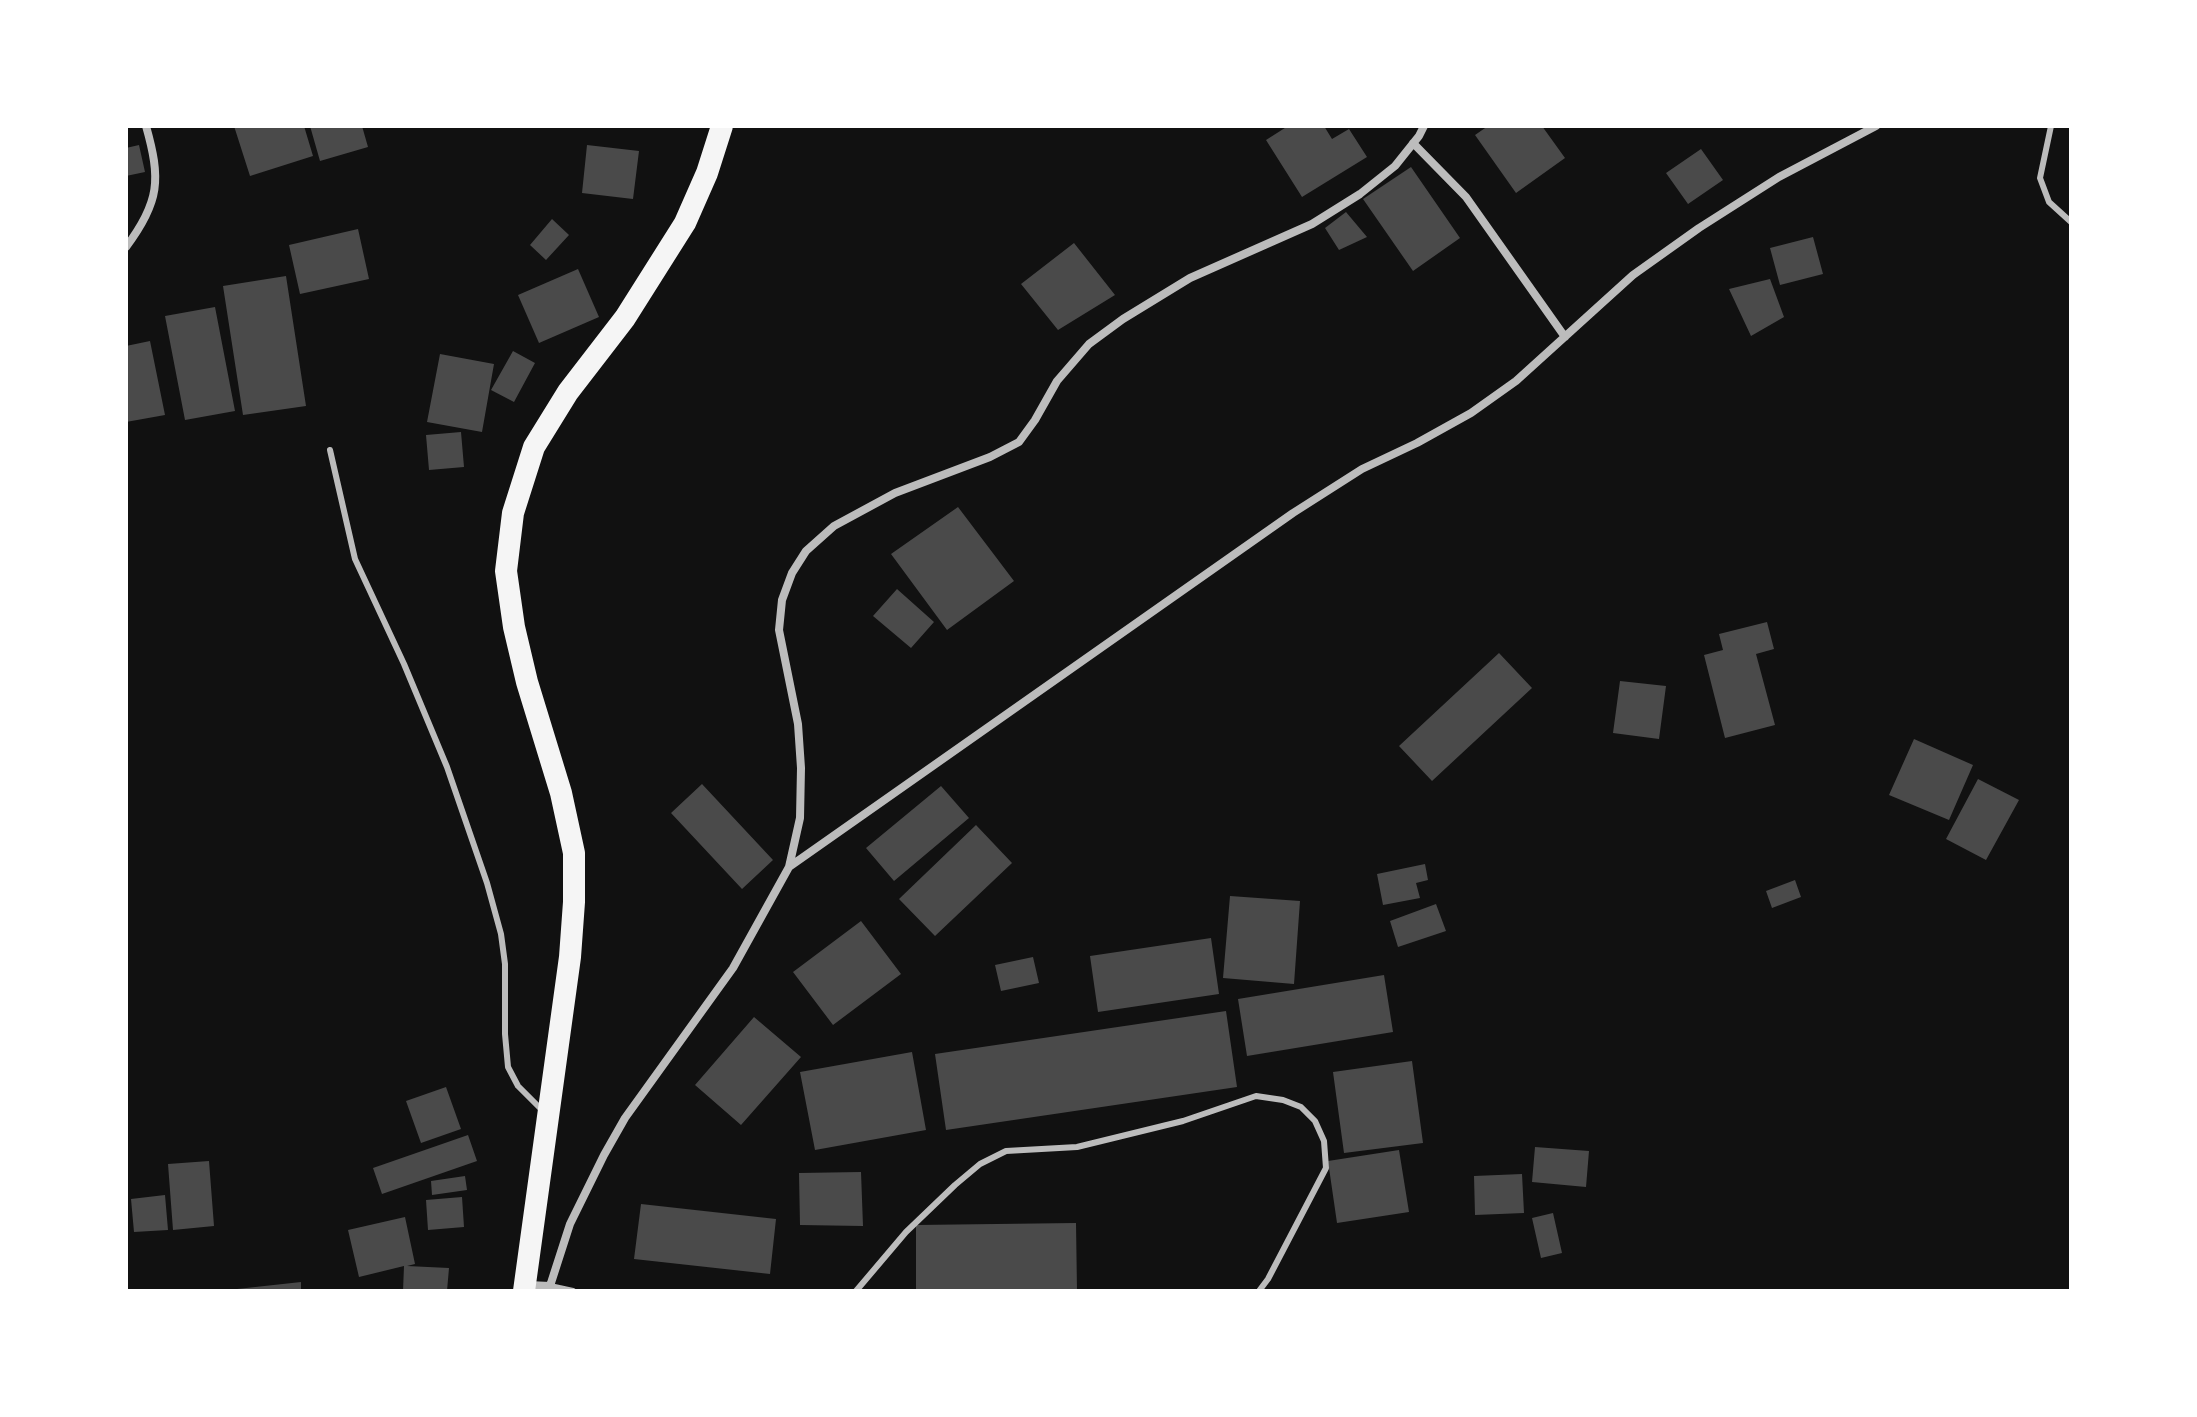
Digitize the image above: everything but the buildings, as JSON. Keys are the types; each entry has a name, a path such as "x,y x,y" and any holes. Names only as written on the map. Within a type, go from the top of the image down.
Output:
{"highway":[{"path":"524,1288 570,957 574,853 561,793 527,682 514,627 506,571 513,513 534,447 568,392 625,318 685,223 707,173 722,126"}],"street":[{"path":"126,247 151,208 157,180 146,126"},
{"path":"524,1288 550,1286 570,1224 625,1118 733,968 789,867 800,818 801,768 798,724 779,630 782,600 792,573 806,551 834,526 895,493 990,457 1019,442 1057,381 1089,344 1190,278 1312,224 1360,194 1395,166 1424,126"},
{"path":"789,867 1293,513 1362,469 1471,413 1516,381 1633,275 1699,228 1779,177 1876,126"},
{"path":"1413,143 1466,197 1565,337"}],"lane":[{"path":"2051,126 2040,178 2049,202 2071,222"},
{"path":"330,450 355,559 447,767 487,883 501,934 505,964 508,1067 518,1086 548,1116"},
{"path":"856,1291 906,1232 955,1185 980,1164 1006,1151 1077,1147 1183,1121 1256,1096 1283,1100 1301,1107 1315,1121 1324,1141 1326,1168 1259,1291"},
{"path":"550,1286 573,1291"}]}
